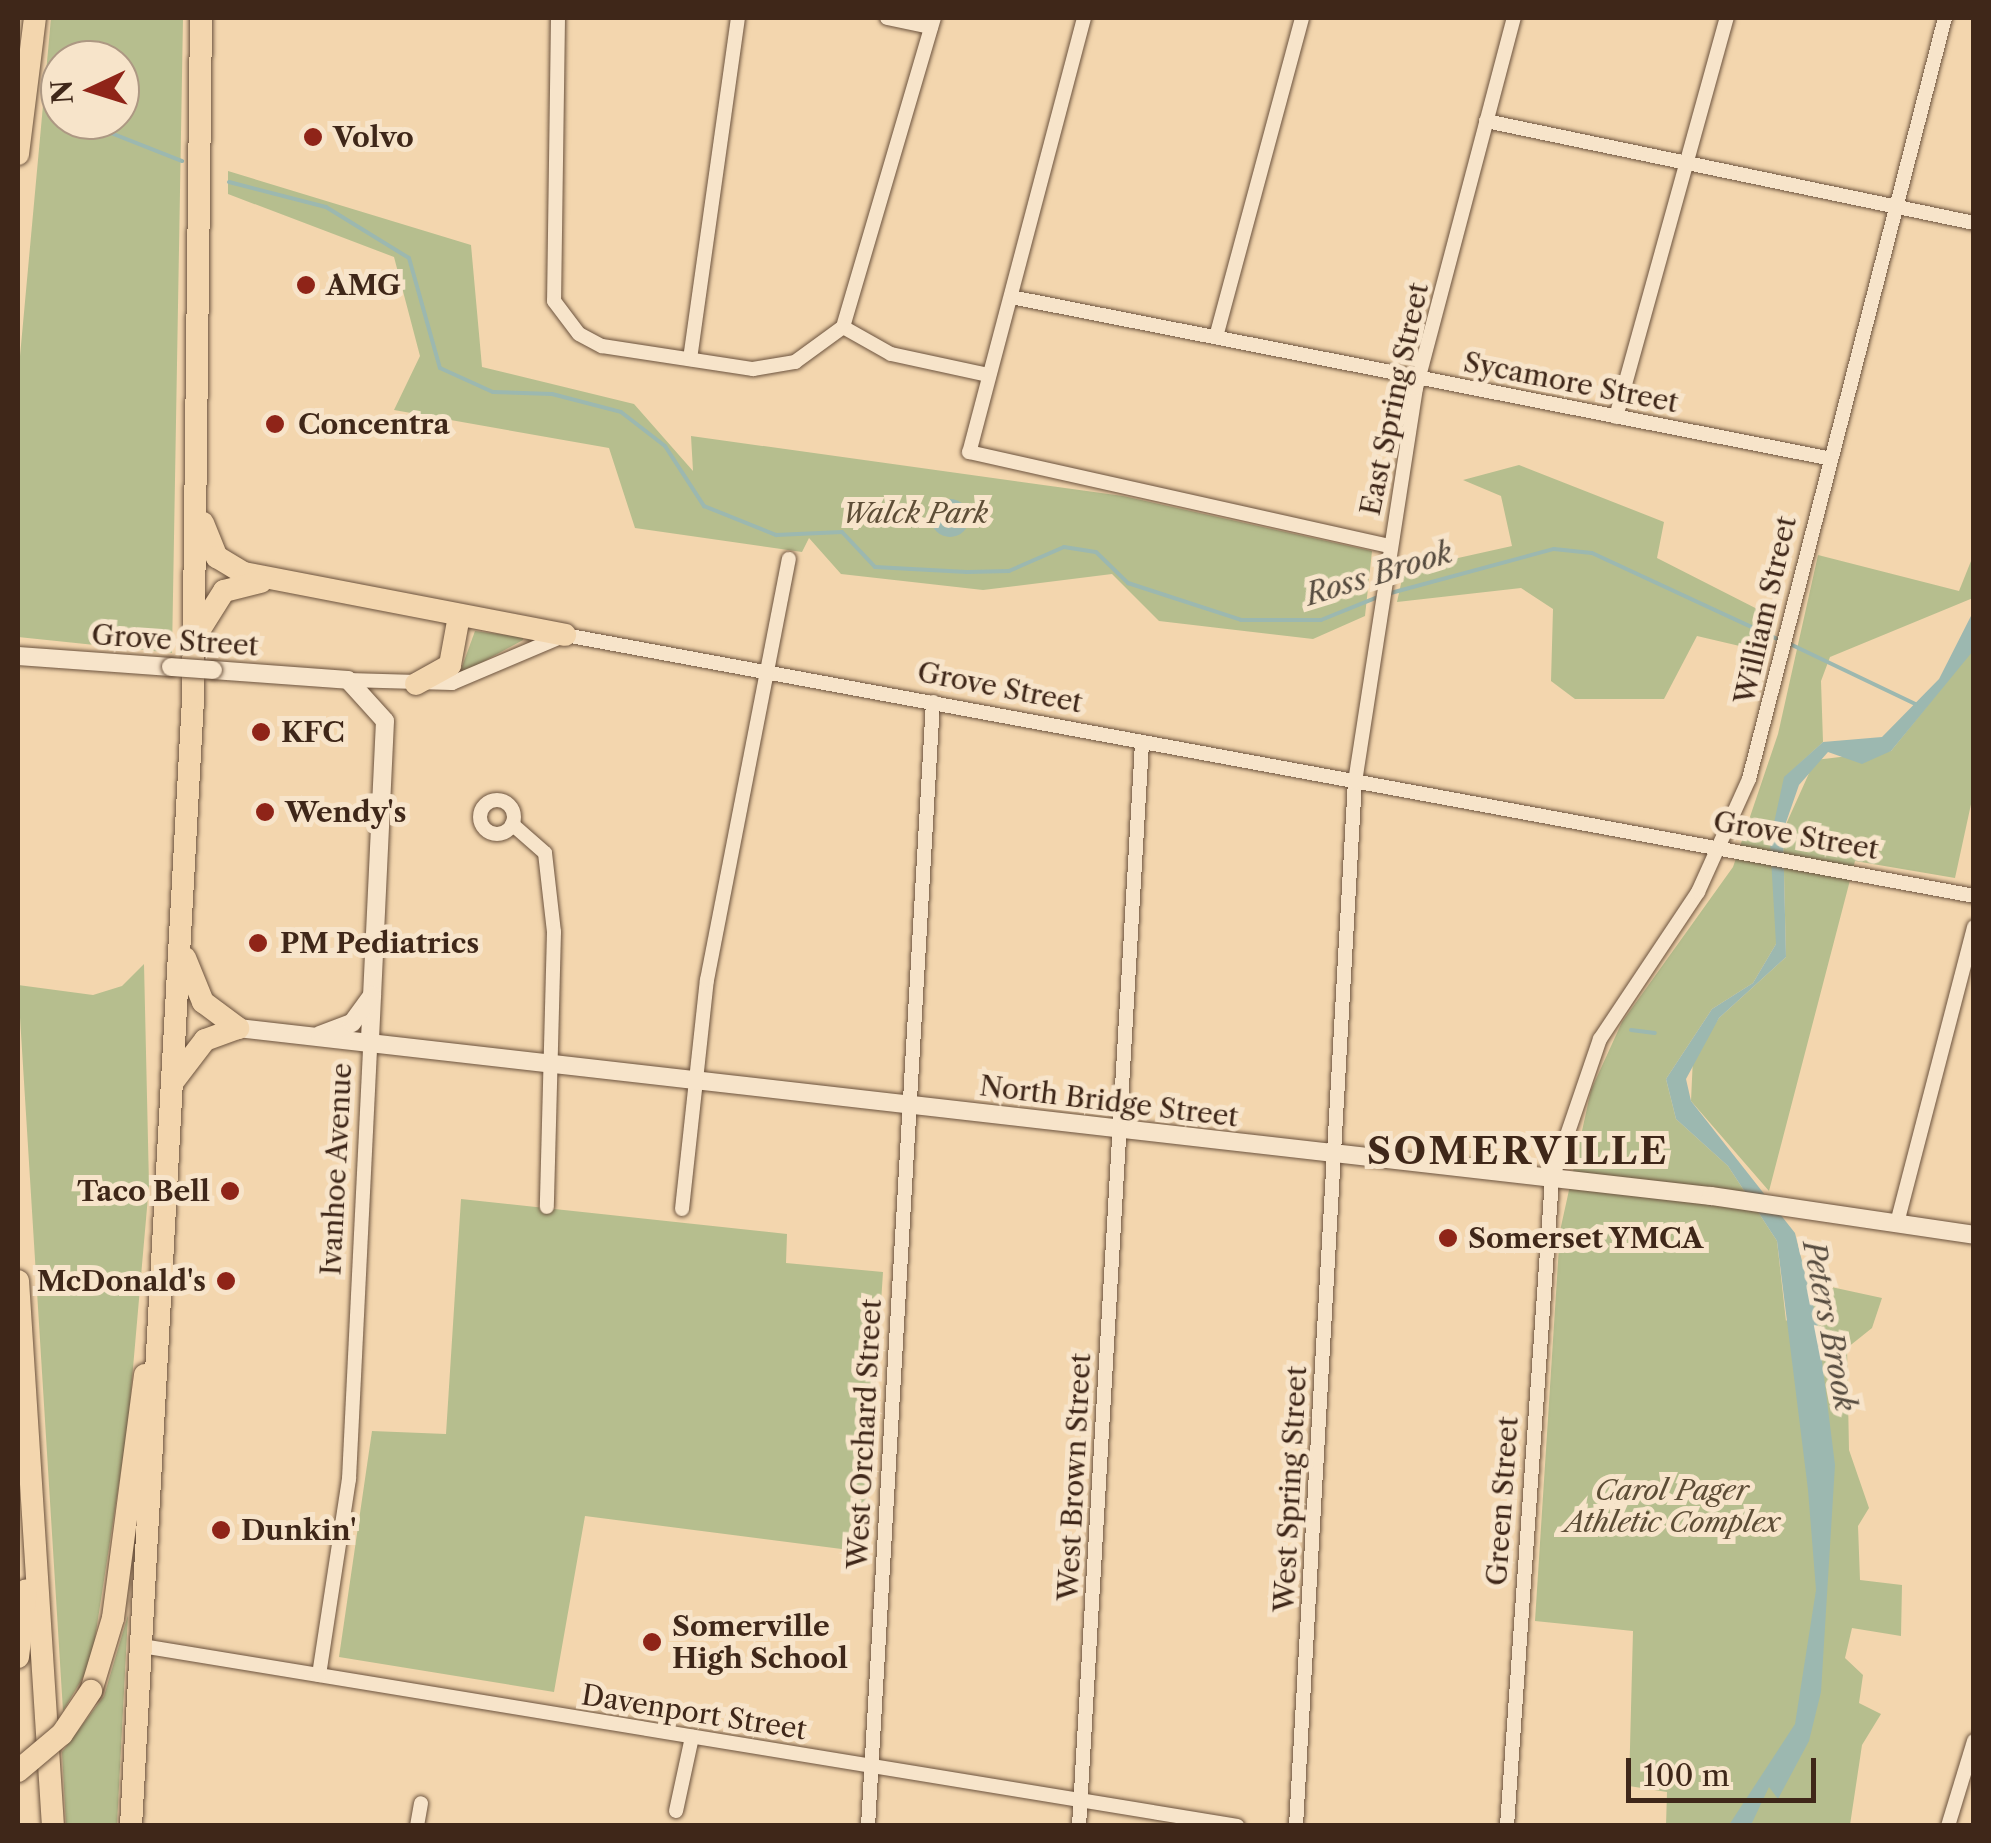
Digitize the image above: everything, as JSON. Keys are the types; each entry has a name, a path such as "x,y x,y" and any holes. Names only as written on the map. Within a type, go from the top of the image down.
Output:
{"highway":[{"path":"18,154 35,18"},
{"path":"132,1826 196,639 201,18"},
{"path":"199,509 223,563 269,580 566,635"},
{"path":"196,639 224,591 269,580"},
{"path":"416,684 450,666 459,616"},
{"path":"180,939 203,1002 238,1028"},
{"path":"170,1086 205,1040 238,1028"},
{"path":"18,1772 62,1734 92,1691 113,1618 165,1198"},
{"path":"18,1281 53,1826"},
{"path":"18,1656 33,1527"}],"street":[{"path":"558,18 552,276 559,310 602,346 777,367 844,327 932,22 887,18"},
{"path":"690,359 738,18"},
{"path":"1084,18 968,452 1390,546"},
{"path":"1216,337 1302,18"},
{"name":"East Spring Street","path":"1334,1156 1355,782 1390,546 1419,377 1514,18"},
{"path":"1616,416 1727,18"},
{"name":"William Street","path":"1552,1180 1600,1039 1722,849 1780,657 1828,458 1945,18"},
{"path":"1486,120 1974,223"},
{"name":"Sycamore Street","path":"1011,296 1828,458"},
{"path":"844,327 891,354 988,376"},
{"path":"682,1208 692,1082 788,559"},
{"name":"Grove Street","path":"18,656 416,684 465,680 566,635 1974,896"},
{"name":"Ivanhoe Avenue","path":"318,1675 348,1479 388,747 377,704 348,680"},
{"name":"West Orchard Street","path":"868,1826 906,1105 933,702"},
{"name":"West Brown Street","path":"1079,1826 1142,742"},
{"path":"512,824 536,838 548,866 553,1065 547,1206"},
{"path":"1897,1223 1974,927"},
{"path":"311,1038 352,1023 376,985"},
{"name":"North Bridge Street","path":"238,1028 1711,1196 1974,1234"},
{"name":"West Spring Street","path":"1296,1826 1334,1156"},
{"name":"Green Street","path":"1507,1826 1552,1180"},
{"name":"Davenport Street","path":"142,1646 1238,1826"},
{"path":"676,1811 692,1737"},
{"path":"1948,1826 1974,1741"},
{"path":"418,1826 421,1803"}],"green space":[{"path":"51,18 183,18 172,653 18,637 18,378 40,138 140,140 140,40 49,40"},
{"name":"Walck Park","path":"228,171 471,245 482,367 634,404 693,471 691,436 1123,496 1372,551 1365,616 1313,639 1159,621 1112,574 983,590 841,574 809,538 802,552 635,528 609,448 394,410 420,356 394,257 228,194"},
{"path":"1519,465 1664,522 1657,558 1771,616 1761,651 1697,636 1664,699 1575,699 1551,681 1553,609 1521,588 1397,602 1404,570 1512,546 1501,496 1463,480"},
{"name":"Carol Pager Athletic Complex","path":"1818,555 1959,591 1973,556 1973,598 1830,657 1821,681 1823,742 1785,777 1776,944 1753,983 1712,1009 1666,1079 1676,1119 1728,1166 1777,1241 1786,1321 1822,1285 1882,1298 1872,1328 1847,1348 1849,1450 1869,1508 1858,1526 1860,1580 1902,1585 1901,1636 1852,1628 1845,1658 1863,1675 1859,1703 1881,1714 1862,1745 1850,1825 1666,1825 1667,1792 1629,1786 1633,1631 1535,1621 1560,1231 1591,1090 1622,1022 1733,867 1778,734"},
{"path":"475,631 523,637 523,640 459,675"},
{"path":"1973,649 1973,795 1955,878 1855,861 1769,1191 1691,1101 1693,1057 1719,1018 1786,957 1783,831 1815,760 1891,751"},
{"path":"144,964 149,1185 128,1425 91,1664 63,1711 18,985 93,995 122,986"},
{"path":"461,1199 787,1234 786,1263 883,1272 865,1552 585,1516 554,1692 339,1657 372,1431 446,1434"},
{"path":"128,1615 117,1825 66,1825 62,1752 104,1696"}],"water":[{"path":"950,499 964,504 969,518 964,532 950,537 936,532 931,518 936,504"},
{"path":"1973,612 1973,651 1891,751 1862,764 1828,752 1799,785 1783,831 1786,957 1719,1018 1686,1079 1691,1101 1795,1233 1817,1321 1835,1465 1821,1692 1809,1741 1778,1799 1769,1787 1751,1825 1729,1825 1795,1724 1816,1590 1808,1490 1777,1241 1728,1166 1676,1119 1666,1079 1712,1009 1753,983 1776,944 1770,841 1784,777 1823,742 1882,737 1939,679"}],"waterway":[{"name":"Ross Brook","path":"129,140 182,161"},
{"name":"Ross Brook","path":"229,182 326,207 409,258 440,368 493,392 552,394 621,412 665,446 704,506 776,535 842,532 875,567 967,572 1009,571 1064,547 1096,552 1128,583 1241,620 1321,620 1378,597"},
{"name":"Ross Brook","path":"1387,594 1554,549 1592,553 1782,641"},
{"name":"Ross Brook","path":"1790,644 1915,704"},
{"path":"1631,1030 1655,1033"}],"place":[{"name":"Volvo","path":"313,137"},
{"name":"AMG","path":"306,285"},
{"name":"Concentra","path":"275,424"},
{"name":"KFC","path":"261,732"},
{"name":"Wendy's","path":"265,812"},
{"name":"PM Pediatrics","path":"258,943"},
{"name":"Taco Bell","path":"230,1191"},
{"name":"Somerset YMCA","path":"1448,1238"},
{"name":"McDonald's","path":"226,1281"},
{"name":"Dunkin'","path":"221,1530"},
{"name":"Somerville High School","path":"652,1642"}],"district":[{"name":"SOMERVILLE","path":"1518,1151"}],"water label":[{"name":"Peters Brook","path":"1829,1326"}]}
